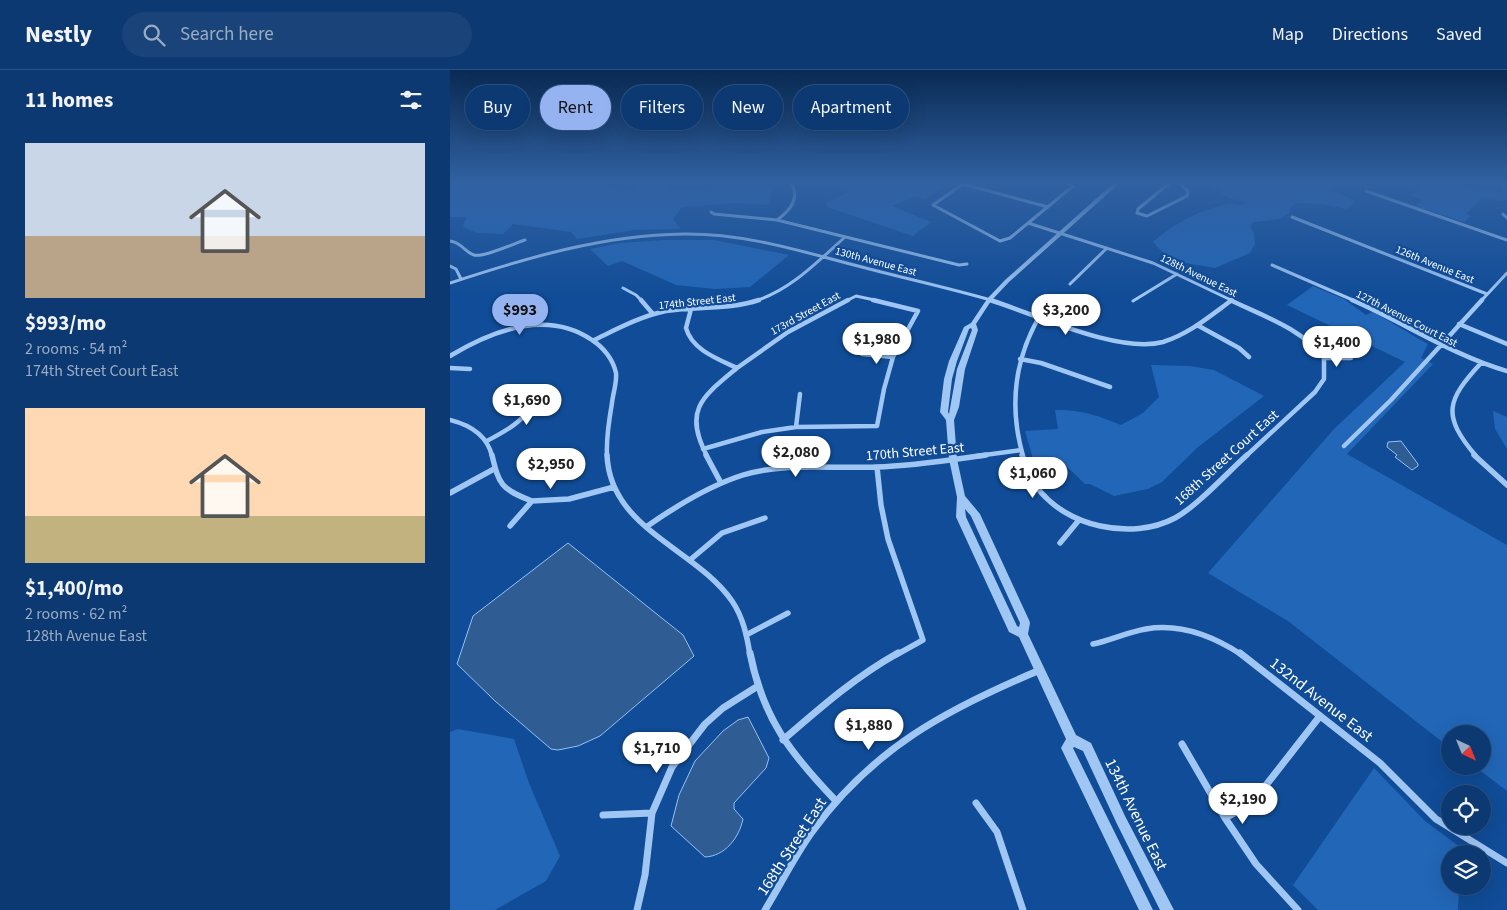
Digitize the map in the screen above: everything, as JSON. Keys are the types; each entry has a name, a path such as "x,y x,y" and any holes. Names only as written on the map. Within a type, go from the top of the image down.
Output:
{"street":[{"path":"778,220 959,265 967,264"},
{"path":"960,220 993,238 1004,241 1032,220"},
{"path":"989,300 1076,220"},
{"name":"126th Avenue East","path":"1300,220 1487,294"},
{"path":"1450,220 1507,240"},
{"name":"128th Avenue East","path":"1028,223 1143,259 1177,274 1298,333 1313,344 1324,358"},
{"name":"130th Avenue East","path":"450,283 535,256 592,242 652,235 718,235 749,239 822,256 989,300 1118,342 1149,344 1169,340 1197,325 1232,300"},
{"name":"174th Street East","path":"594,340 653,314 728,307 764,299 780,291 845,237"},
{"path":"450,240 458,242 474,256 525,240"},
{"path":"1070,284 1107,248"},
{"name":"127th Avenue Court East","path":"1272,265 1384,314 1440,345 1481,363 1507,371"},
{"path":"450,266 456,269 461,279"},
{"path":"1344,446 1391,400 1507,273"},
{"path":"1133,301 1177,274"},
{"path":"623,288 636,295 653,314"},
{"name":"173rd Street East","path":"722,484 703,449 695,427 697,407 713,386 737,368 788,332 856,296 918,311 893,357"},
{"name":"134th Avenue East","path":"989,300 972,324 975,330 964,358 958,382 955,413 950,420 953,459 962,497 961,517 999,602 1041,670 1072,739 1087,747 1121,820 1167,910"},
{"path":"692,309 686,328 688,336 707,352 737,368"},
{"path":"1039,317 1025,343 1016,378 1016,427 1027,470 1036,488 1049,500 1078,520 1060,543"},
{"path":"450,356 486,336 537,324 574,328 584,332 606,351 613,361 616,376 606,439 606,457 614,487 627,509 646,527 716,581 732,602 746,635 758,686 769,717 802,766 836,801"},
{"path":"1459,324 1507,344"},
{"path":"1197,325 1239,348 1248,357"},
{"path":"703,449 762,432 796,427 877,426 884,389 893,357 862,354"},
{"path":"1324,358 1352,358"},
{"name":"168th Street Court East","path":"1078,520 1111,528 1137,529 1162,524 1180,516 1315,392 1324,379 1324,358"},
{"path":"1020,359 1041,363 1110,387"},
{"path":"1481,363 1456,392 1453,399 1454,418 1468,448 1507,485"},
{"path":"450,368 470,369"},
{"path":"488,441 510,427 528,412 530,408 526,394"},
{"path":"796,427 800,394"},
{"path":"450,420 476,431 488,441 493,457 494,469 500,480 510,489 532,501 570,499 614,487"},
{"name":"170th Street East","path":"646,527 681,504 722,484 760,471 778,468 877,467 1021,450"},
{"path":"783,740 838,692 879,664 923,640 888,539 881,505 877,467"},
{"path":"450,493 494,469"},
{"name":"134th Avenue East","path":"962,497 975,514 1025,623 1018,632"},
{"path":"510,526 532,501"},
{"path":"690,560 722,533 765,518"},
{"path":"746,635 788,613"},
{"name":"132nd Avenue East","path":"1093,644 1144,630 1166,628 1201,633 1229,646 1246,657 1380,763 1436,819 1507,863"},
{"name":"168th Street East","path":"765,910 818,824 850,785 876,759 920,728 986,692 1041,670"},
{"path":"637,910 645,875 652,813 672,767 704,724 723,708 758,686"},
{"path":"1225,818 1242,809 1256,798 1320,716"},
{"name":"134th Avenue East","path":"1072,739 1068,748 1146,910"},
{"path":"1182,744 1225,818 1256,864 1298,910"},
{"path":"976,803 997,832 1023,910"},
{"path":"603,815 652,813"}],"shaded area":[{"path":"465,220 674,220 681,229 635,230 577,239 571,232 513,224 503,234 477,233 463,227"},
{"path":"866,220 927,220 931,222 913,236"},
{"path":"1184,220 1269,220 1253,222 1250,227 1254,233 1255,244 1250,253 1215,268 1174,261 1168,258 1153,242"},
{"path":"664,240 714,240 789,255 750,287 715,289 676,285 622,261 608,266 590,249 620,243"},
{"path":"1313,286 1344,299 1366,315 1372,312 1428,344 1421,358 1433,364 1347,454 1507,545 1507,791 1486,775 1491,775 1491,725 1441,725 1441,741 1288,621 1208,573 1334,429 1405,362 1287,305"},
{"path":"1151,365 1190,366 1214,370 1264,396 1197,448 1162,482 1148,489 1114,496 1090,484 1085,484 1064,464 1036,469 1025,431 1058,429 1055,410 1089,414 1121,425 1143,413 1159,397"},
{"path":"1493,411 1507,417 1507,449 1495,429"},
{"path":"1401,441 1418,464 1412,470 1395,457 1397,455 1387,447 1388,442"},
{"path":"568,543 683,635 694,656 600,736 578,746 558,750 551,749 495,701 457,664 473,616"},
{"path":"748,717 769,758 766,768 734,803 734,809 743,819 738,833 730,845 719,853 705,857 671,826 679,795 695,761 723,731 738,720"},
{"path":"458,729 514,739 529,783 560,856 546,881 495,910 450,910 450,732"},
{"path":"1374,768 1425,821 1441,833 1441,835 1457,845 1441,845 1441,895 1459,895 1458,910 1318,910 1293,885"}]}
